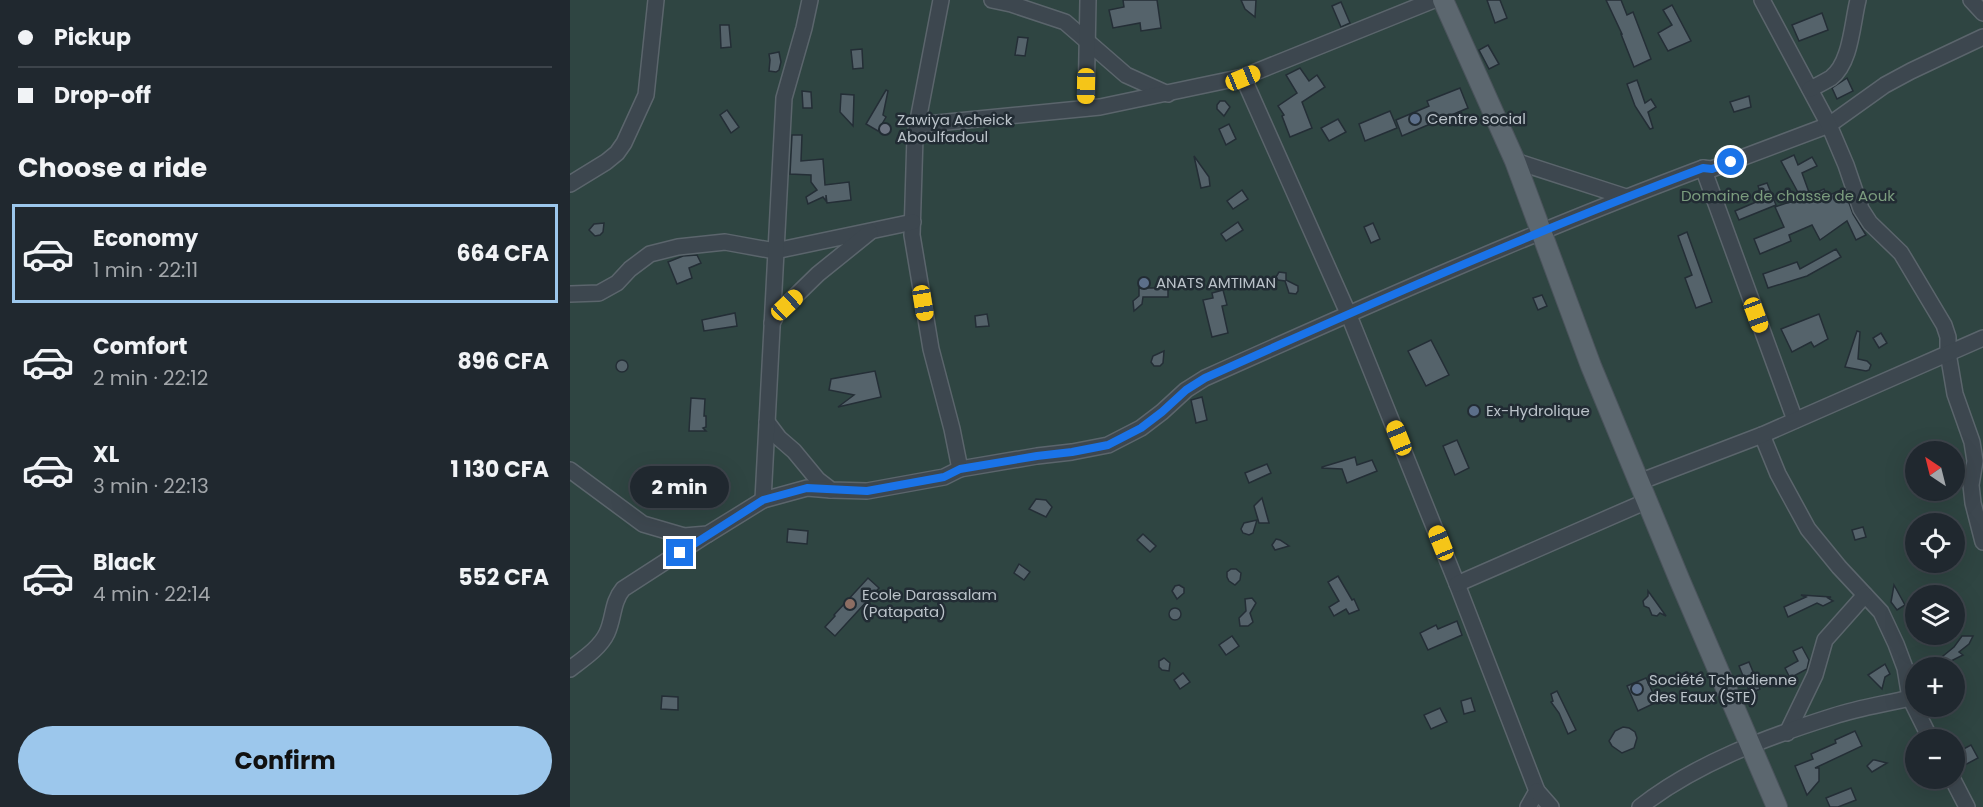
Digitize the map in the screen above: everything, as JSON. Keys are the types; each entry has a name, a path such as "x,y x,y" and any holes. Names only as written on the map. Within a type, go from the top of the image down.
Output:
{"main road":[{"path":"1443,0 1515,161 1592,366 1639,482 1777,807"}],"street":[{"path":"570,184 606,162 624,143 646,95 656,0"},
{"path":"763,500 784,98 810,0"},
{"path":"941,0 915,136 912,235 931,349 960,469"},
{"path":"992,0 1065,22 1126,75 1168,94"},
{"path":"1086,108 1088,0"},
{"path":"917,125 1086,108 1243,78 1434,0"},
{"path":"1762,0 1829,124 1861,209 1870,223 1900,253 1944,326 1948,337 1948,353 1955,394 1972,442 1975,461 1971,485 1978,502 1983,542"},
{"path":"1810,89 1832,77 1842,66 1848,50 1858,0"},
{"path":"1971,0 1983,13"},
{"path":"570,669 597,648 606,634 616,597 623,589 763,500 807,488 867,491 944,477 960,469 1108,445 1141,428 1186,390 1205,378 1348,313 1626,197 1703,168 1712,169 1829,124 1885,85 1983,37"},
{"path":"1243,78 1348,313 1537,791 1551,807"},
{"path":"1515,161 1626,197"},
{"path":"1703,168 1795,420"},
{"path":"570,294 599,293 617,283 630,269 650,254 678,247 725,242 776,250 913,222"},
{"path":"772,324 777,314 818,274 873,230"},
{"path":"1639,482 1762,435 1983,338"},
{"path":"767,422 818,480 831,490"},
{"path":"1762,435 1778,474 1808,529 1881,612 1905,668"},
{"path":"570,470 643,524 684,536 708,534"},
{"path":"1457,584 1647,501"},
{"path":"1787,733 1815,675 1825,640 1865,595"},
{"path":"1640,807 1698,770 1749,745 1836,715 1905,699"},
{"path":"1958,789 1967,807"},
{"path":"1528,807 1537,791"}],"green space":[{"name":"Domaine de chasse de Aouk","path":"570,0 1983,0 1983,807 570,807"}],"building":[{"path":"1123,0 1157,0 1161,28 1141,31 1140,23 1113,28 1109,10 1124,7"},
{"path":"1241,0 1256,0 1255,17 1245,9"},
{"path":"1487,0 1500,0 1507,18 1495,23"},
{"path":"1606,0 1621,0 1627,15 1633,12 1651,59 1634,67"},
{"path":"1341,2 1350,23 1341,27 1332,6"},
{"path":"1672,5 1691,41 1668,51 1658,33 1672,25 1663,10"},
{"path":"1822,13 1828,30 1799,41 1792,25"},
{"path":"720,25 729,25 731,47 721,48"},
{"path":"1018,37 1028,38 1025,56 1015,55"},
{"path":"1488,45 1499,64 1489,69 1479,50"},
{"path":"862,49 863,68 853,69 851,50"},
{"path":"779,52 781,62 779,70 769,71 769,54"},
{"path":"1300,68 1309,81 1317,75 1325,87 1302,102 1312,128 1290,137 1282,116 1284,115 1278,106 1297,93 1286,75"},
{"path":"1847,78 1853,91 1837,99 1832,88"},
{"path":"1637,80 1645,103 1651,99 1656,107 1648,112 1653,128 1650,129 1635,106 1627,84"},
{"path":"1460,88 1468,108 1402,136 1396,120 1429,106 1427,101"},
{"path":"886,90 888,91 883,115 886,117 878,131 866,124"},
{"path":"802,91 811,92 812,108 803,108"},
{"path":"841,94 854,95 853,126 840,112"},
{"path":"1749,96 1751,107 1734,112 1730,102"},
{"path":"1220,101 1225,101 1230,107 1224,116 1217,109"},
{"path":"727,110 739,127 731,133 720,115"},
{"path":"1390,111 1397,128 1365,141 1359,124"},
{"path":"1338,119 1346,132 1329,141 1321,128"},
{"path":"1229,124 1236,139 1226,145 1219,129"},
{"path":"792,135 802,135 801,161 823,159 825,185 849,182 851,200 827,203 826,195 826,201 823,197 808,204 806,197 817,190 811,182 811,175 790,174"},
{"path":"1794,155 1798,165 1812,157 1817,166 1802,173 1810,195 1824,189 1827,196 1844,189 1853,214 1866,235 1856,240 1847,221 1820,240 1812,225 1789,235 1791,241 1760,254 1754,239 1784,227 1775,207 1801,198 1781,161"},
{"path":"1194,156 1209,177 1210,186 1201,188"},
{"path":"1767,183 1776,205 1739,220 1735,211 1763,199 1758,186"},
{"path":"1242,190 1248,199 1233,209 1227,201"},
{"path":"1238,222 1243,230 1226,241 1221,234"},
{"path":"604,223 603,232 600,235 595,236 589,230 594,224"},
{"path":"1373,223 1380,239 1371,243 1364,227"},
{"path":"1687,232 1712,302 1696,308 1685,278 1692,275 1678,236"},
{"path":"1836,249 1841,257 1807,276 1768,288 1763,274 1797,262 1800,269"},
{"path":"697,255 701,263 689,268 692,278 677,284 668,262 683,256"},
{"path":"1279,272 1286,273 1286,280 1298,286 1296,294 1289,293 1285,281 1278,280 1276,277"},
{"path":"1139,288 1168,288 1168,297 1143,297 1142,304 1134,311 1133,301 1139,296"},
{"path":"1223,290 1227,305 1222,306 1228,333 1212,337 1203,300 1213,298 1212,293"},
{"path":"1542,295 1547,306 1538,310 1533,298"},
{"path":"735,313 737,326 704,331 702,320"},
{"path":"987,314 989,326 976,327 975,316"},
{"path":"1819,314 1828,339 1814,347 1811,342 1792,352 1781,329"},
{"path":"1857,331 1860,332 1858,359 1867,361 1871,365 1866,371 1845,367"},
{"path":"1881,333 1887,343 1879,348 1873,338"},
{"path":"1431,340 1449,375 1426,386 1408,351"},
{"path":"1164,351 1163,363 1160,366 1154,366 1151,362 1153,356"},
{"path":"624,360 628,366 624,372 620,372 616,364"},
{"path":"875,371 881,397 838,407 854,395 829,390 831,379"},
{"path":"1202,397 1207,420 1196,423 1191,400"},
{"path":"691,398 705,399 706,427 703,428 706,431 689,431"},
{"path":"1457,440 1469,468 1455,475 1443,446"},
{"path":"1355,457 1357,465 1372,460 1377,471 1347,483 1342,469 1322,468 1322,467"},
{"path":"1267,464 1271,473 1249,483 1245,473"},
{"path":"1262,498 1269,523 1259,523 1254,506"},
{"path":"1036,499 1046,500 1052,507 1046,517 1029,509"},
{"path":"1257,520 1253,533 1249,535 1243,533 1241,529 1244,523"},
{"path":"1863,527 1866,537 1855,540 1852,530"},
{"path":"788,529 808,531 807,544 787,542"},
{"path":"1143,534 1156,546 1150,552 1137,540"},
{"path":"1276,539 1289,546 1275,550 1272,545"},
{"path":"1019,564 1030,572 1024,580 1014,573"},
{"path":"1236,569 1241,573 1240,580 1235,585 1227,577 1227,572"},
{"path":"1338,576 1359,610 1349,614 1346,609 1334,616 1329,607 1339,601 1328,582"},
{"path":"868,578 879,588 835,636 825,627"},
{"path":"1179,585 1184,588 1184,593 1177,599 1172,591 1175,586"},
{"path":"1894,585 1905,605 1897,610 1891,602"},
{"path":"1648,591 1666,616 1660,613 1657,616 1652,615 1649,608 1644,606 1643,601 1648,596"},
{"path":"1801,595 1831,597 1828,598 1833,601 1823,606 1817,603 1788,617 1784,607 1806,597"},
{"path":"1252,598 1256,603 1250,613 1253,622 1248,626 1240,626 1239,618 1246,611 1245,599"},
{"path":"1177,608 1181,614 1177,620 1173,620 1169,612"},
{"path":"1457,621 1462,635 1428,650 1420,633 1436,625 1438,629"},
{"path":"1232,636 1239,646 1226,655 1219,645"},
{"path":"1965,636 1973,636 1969,644 1959,652 1963,655 1942,657 1954,647 1965,645"},
{"path":"1802,647 1809,660 1807,669 1790,678 1785,668 1798,661 1793,651"},
{"path":"1164,658 1170,663 1169,671 1159,667 1159,661"},
{"path":"1749,662 1760,689 1750,693 1739,666"},
{"path":"1885,664 1890,674 1885,677 1882,689 1868,675"},
{"path":"1183,673 1190,682 1180,689 1174,680"},
{"path":"1646,678 1657,702 1638,711 1627,686"},
{"path":"1557,691 1576,730 1568,734 1559,713 1551,702 1553,701 1551,694"},
{"path":"662,696 678,697 678,710 661,709"},
{"path":"1471,698 1475,711 1464,714 1461,701"},
{"path":"1440,708 1447,722 1431,729 1424,715"},
{"path":"1623,727 1635,732 1637,738 1634,748 1622,753 1609,741 1615,731"},
{"path":"1855,731 1862,746 1815,768 1819,768 1819,781 1807,795 1795,766 1813,759 1811,754 1836,743 1835,740"},
{"path":"1971,745 1978,758 1965,765 1965,748"},
{"path":"1873,760 1887,763 1872,772 1867,766"},
{"path":"1851,788 1856,800 1838,807 1830,807 1826,798"}],"place":[{"name":"Centre social","path":"1415,119"},
{"name":"Zawiya Acheick Aboulfadoul","path":"885,129"},
{"name":"ANATS AMTIMAN","path":"1144,283"},
{"name":"Ex-Hydrolique","path":"1474,411"},
{"name":"Ecole Darassalam (Patapata)","path":"850,604"},
{"name":"Société Tchadienne des Eaux (STE)","path":"1637,689"}],"route":[{"path":"680,553 763,500 807,488 867,491 928,481 944,477 960,469 1108,445 1141,428 1186,390 1205,378 1348,313 1626,197 1703,168 1712,169 1731,162"}]}
